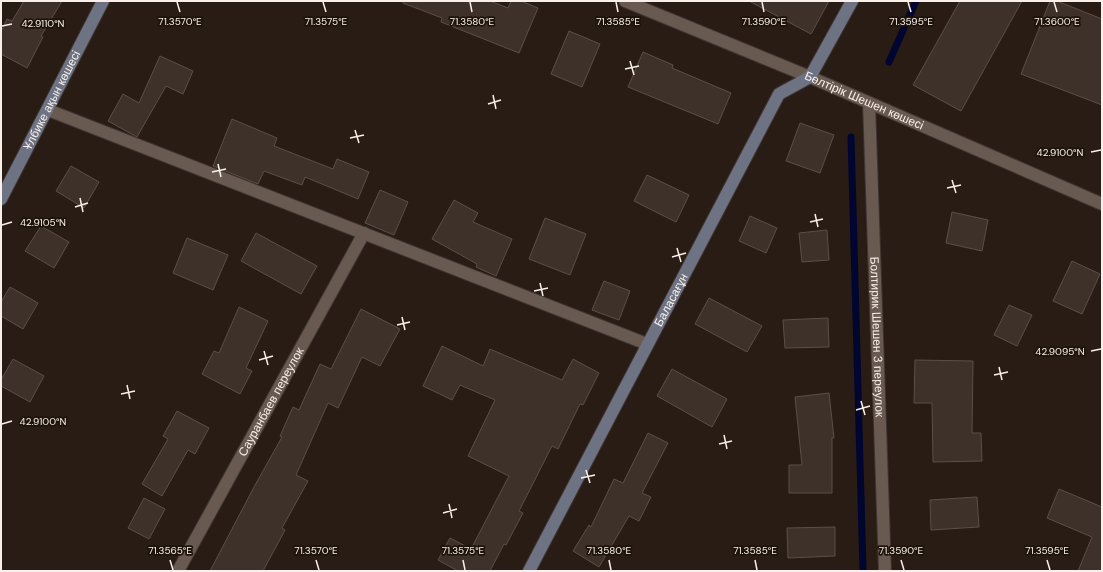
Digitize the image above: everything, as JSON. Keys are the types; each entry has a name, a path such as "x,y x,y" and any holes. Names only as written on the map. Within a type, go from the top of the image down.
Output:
{"street":[{"name":"Ұлбике ақын көшесі","path":"1,199 103,1"},
{"name":"Бөлтірік Шешен көшесі","path":"625,1 810,77 1102,204"},
{"path":"810,77 852,1"},
{"name":"Баласағұн","path":"529,571 779,94 810,77"},
{"name":"Болтирик Шешен 3 переулок","path":"869,103 885,571"},
{"path":"48,110 647,344"},
{"name":"Сауранбаев переулок","path":"178,571 364,233"}],"building":[{"path":"24,1 62,1 41,36 43,37 27,68 1,54 1,32 7,19 12,21"},
{"path":"403,1 490,1 508,8 511,1 521,1 538,8 519,53 441,22 442,18 403,3"},
{"path":"749,1 829,1 811,34"},
{"path":"960,1 1022,1 961,111 913,85"},
{"path":"1050,1 1057,1 1102,19 1102,105 1021,74"},
{"path":"569,31 600,44 582,87 551,74"},
{"path":"643,52 673,65 672,68 731,93 718,124 628,87"},
{"path":"160,56 193,71 183,94 166,86 137,137 108,121 123,94 139,103"},
{"path":"232,119 277,138 274,146 333,169 337,159 369,172 358,199 305,177 302,185 264,171 258,184 213,166"},
{"path":"800,123 834,135 820,173 786,161"},
{"path":"71,166 99,182 84,208 56,191"},
{"path":"647,175 689,195 676,222 634,201"},
{"path":"380,190 408,202 394,235 365,223"},
{"path":"454,200 478,213 473,222 512,239 496,276 476,267 477,264 432,239"},
{"path":"952,212 988,220 982,251 946,243"},
{"path":"750,216 777,228 766,253 739,241"},
{"path":"545,218 586,234 570,275 529,259"},
{"path":"41,226 69,242 54,268 25,251"},
{"path":"827,230 829,260 802,262 799,233"},
{"path":"256,233 317,266 301,294 241,261"},
{"path":"187,238 228,255 213,290 173,273"},
{"path":"1072,261 1100,274 1082,314 1053,301"},
{"path":"604,281 630,291 619,320 592,310"},
{"path":"10,287 38,303 23,329 1,316 1,302"},
{"path":"709,298 762,326 747,352 695,324"},
{"path":"1009,305 1032,315 1017,346 994,335"},
{"path":"239,307 268,321 246,368 252,371 240,394 202,374 214,351 219,353"},
{"path":"361,309 400,329 380,366 362,357 338,408 328,403 296,475 308,481 282,528 285,530 263,571 210,571 282,437 280,436 293,407 299,410 320,364 331,369"},
{"path":"828,318 829,347 785,348 783,320"},
{"path":"442,346 483,366 490,349 562,380 573,359 599,373 583,405 580,404 558,449 552,446 519,511 523,513 490,571 458,571 438,560 450,538 471,549 509,476 468,456 495,400 460,385 452,400 423,386"},
{"path":"13,359 44,376 30,402 1,386 1,380"},
{"path":"915,360 973,361 972,433 981,433 982,461 933,462 932,403 914,403"},
{"path":"672,369 727,399 712,427 657,396"},
{"path":"829,393 834,438 832,438 832,493 789,493 789,465 802,465 795,397"},
{"path":"177,411 209,428 195,454 188,450 162,496 142,484 168,439 163,436"},
{"path":"648,433 668,443 642,493 651,497 639,521 629,516 599,567 573,551 589,525 591,527 614,479 623,483"},
{"path":"1059,489 1102,507 1102,571 1078,571 1092,537 1047,518"},
{"path":"977,497 979,527 931,530 930,500"},
{"path":"144,498 165,509 149,539 128,528"},
{"path":"835,527 835,556 788,558 787,528"}],"waterway":[{"path":"889,62 916,1"},
{"path":"851,137 863,571"}]}
